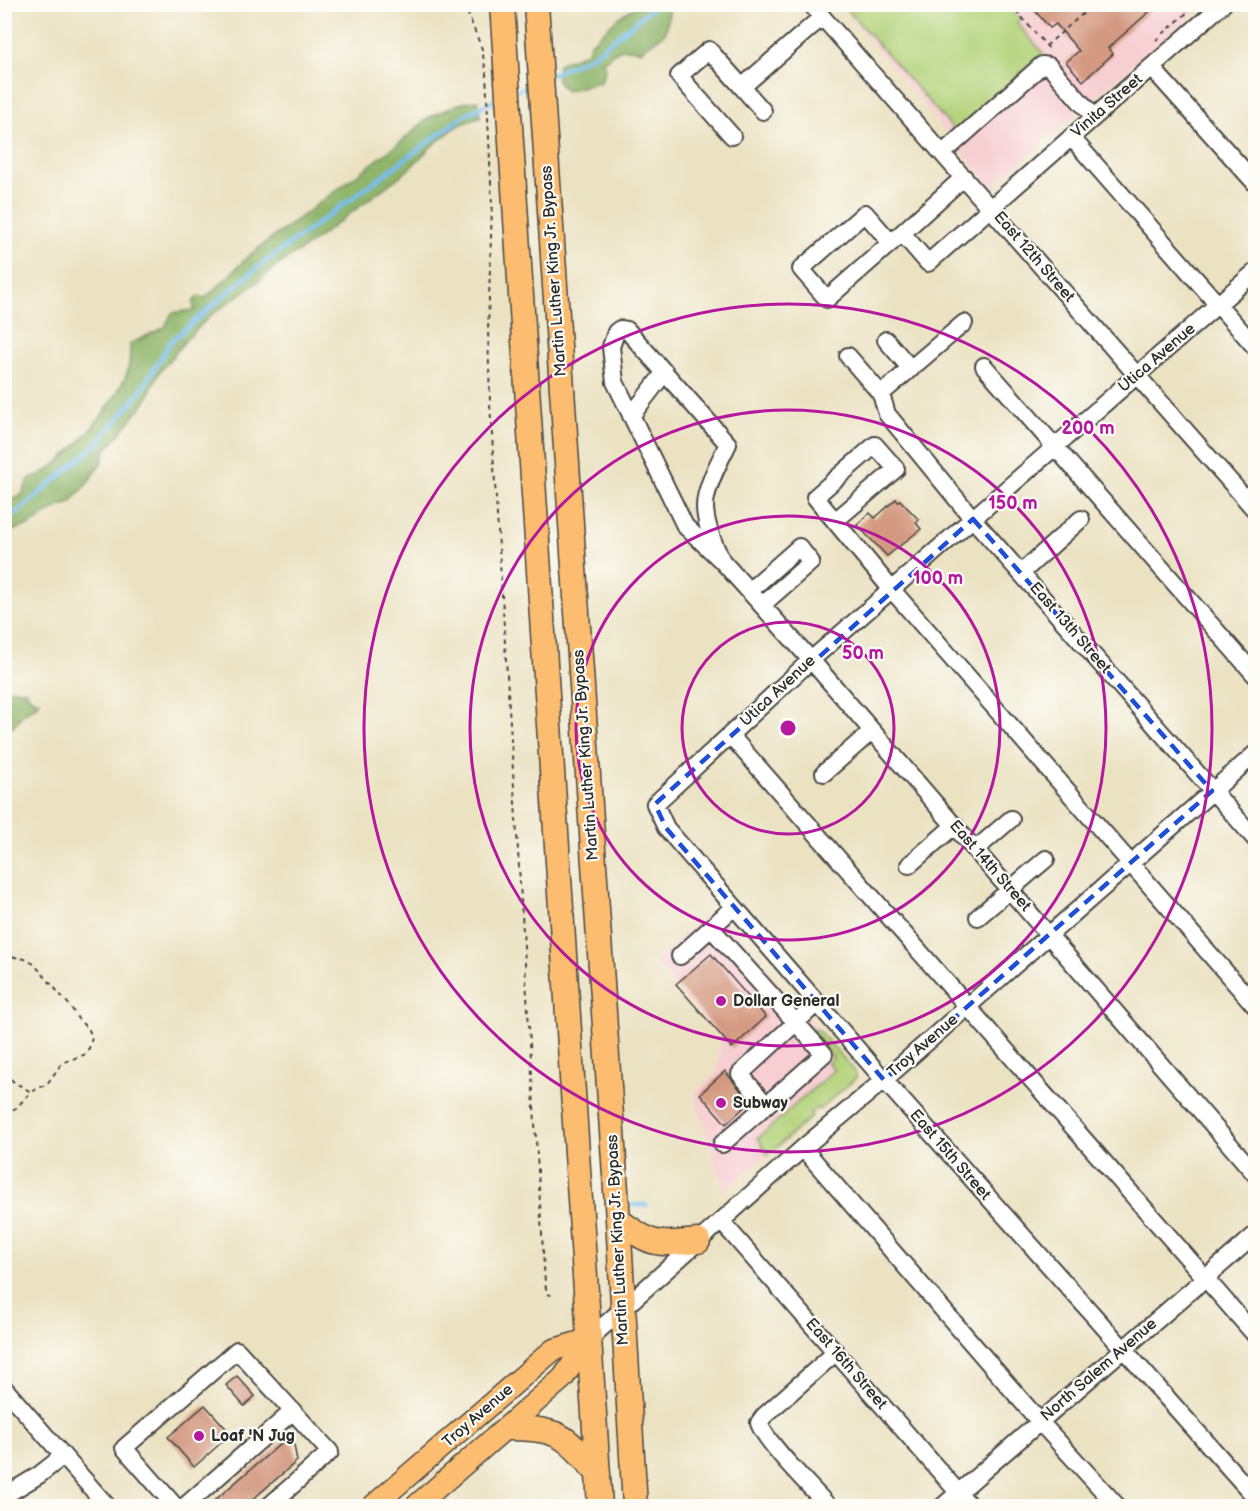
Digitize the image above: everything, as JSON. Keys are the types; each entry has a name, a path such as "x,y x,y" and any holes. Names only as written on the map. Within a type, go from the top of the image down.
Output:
{"highway":[{"name":"Martin Luther King Jr. Bypass","path":"502,4 496,67 501,148 600,1506"},
{"name":"Martin Luther King Jr. Bypass","path":"536,4 618,1220 635,1506"},
{"path":"618,1220 647,1240 665,1244 698,1241"},
{"path":"507,1428 536,1429 555,1433 570,1442 598,1473"}],"main road":[{"name":"Troy Avenue","path":"416,1506 563,1378 589,1339"},
{"name":"Troy Avenue","path":"373,1506 553,1350 589,1339"}],"street":[{"name":"Vinita Street","path":"896,238 928,263 1223,4"},
{"path":"742,87 817,11"},
{"name":"East 12th Street","path":"817,11 1256,511"},
{"path":"732,136 680,76 709,50 763,111"},
{"path":"943,153 1042,64 1049,66 1094,117"},
{"path":"1151,67 1256,184"},
{"path":"1071,137 1256,348"},
{"path":"896,238 865,213 801,269 826,299 896,238 964,177"},
{"name":"Utica Avenue","path":"655,804 811,660 1256,271"},
{"path":"848,356 881,394 964,323"},
{"name":"East 14th Street","path":"665,372 627,330 620,329 616,332 611,347 615,382 685,526 722,561 811,660 1256,1175"},
{"path":"886,340 911,369"},
{"path":"984,366 1256,676"},
{"path":"631,416 665,372 728,444 714,472 705,506 712,539 722,561"},
{"name":"East 13th Street","path":"881,394 887,414 974,519 1256,840"},
{"path":"835,521 896,469 875,445 814,497 892,590 1256,1007"},
{"path":"1021,573 1081,519"},
{"path":"749,591 799,547 811,562 762,605"},
{"path":"824,773 872,731"},
{"path":"730,735 1256,1336"},
{"name":"Troy Avenue","path":"589,1339 803,1148 884,1080 1256,753"},
{"name":"East 15th Street","path":"655,804 666,828 734,907 884,1080 1256,1498"},
{"path":"976,849 1011,819"},
{"path":"909,865 955,825"},
{"path":"978,917 1046,859"},
{"path":"680,956 734,907"},
{"path":"711,928 824,1054 722,1144"},
{"path":"766,1105 740,1074 818,1003"},
{"path":"803,1148 1040,1422 1117,1506"},
{"name":"East 16th Street","path":"721,1221 970,1506"},
{"name":"North Salem Avenue","path":"943,1506 1256,1234"},
{"path":"175,1506 124,1448 237,1350 330,1452 269,1506"},
{"path":"828,1506 762,1430 759,1423 836,1352"},
{"path":"4,1388 107,1506"},
{"path":"185,1506 293,1411"},
{"path":"4,1496 39,1475 63,1456"}],"path":[{"path":"465,4 482,50 496,67 501,148 492,205 488,330 492,446 545,1283 548,1294 555,1296"},
{"path":"1046,46 1094,4"},
{"path":"4,955 25,958 34,964 72,1007 92,1037 86,1053 62,1063 47,1084 31,1092 16,1108 4,1115"},
{"path":"4,1073 31,1092"}],"highlighted area":[{"path":"973,519 1212,791 884,1080 666,828 655,804"}],"shaded area":[{"path":"841,5 1203,5 991,187"},
{"path":"713,908 854,1070 856,1076 768,1155 724,1190 694,1094 716,1073 721,1039 655,962"}],"green space":[{"path":"668,4 670,6 666,32 641,51 624,49 612,54 603,62 605,69 601,82 565,91 557,81 558,64 588,52 590,44 619,17 638,5"},
{"path":"843,5 1008,5 1021,19 1017,23 1043,53 955,131"},
{"path":"478,100 480,117 457,126 433,145 408,170 210,316 184,342 158,374 145,403 105,451 103,460 87,484 70,503 56,508 30,525 5,533 5,502 21,496 30,478 56,464 84,437 108,407 126,376 130,344 165,327 172,313 194,310 193,302 198,296 205,298 248,256 401,142 428,118 459,104"},
{"path":"11,689 25,690 31,698 39,701 36,706 22,715 13,727 5,728 5,694"},
{"path":"808,1029 818,1030 854,1070 856,1078 819,1110 817,1108 810,1113 812,1116 768,1155 758,1138 834,1070 828,1063 833,1057"}],"building":[{"path":"1029,4 1158,4 1108,48 1113,54 1083,81 1066,62 1079,51 1056,24 1050,28"},
{"path":"896,499 898,502 900,500 919,520 916,523 921,529 887,556 857,525 870,513 875,518"},
{"path":"711,954 766,1017 732,1048 676,984"},
{"path":"725,1071 750,1102 726,1124 700,1094"},
{"path":"237,1376 255,1396 244,1406 226,1385"},
{"name":"Loaf 'N Jug","path":"205,1405 231,1434 194,1467 168,1437"},
{"name":"Loaf 'N Jug","path":"292,1434 297,1461 245,1506 208,1506"}],"waterway":[{"path":"548,76 594,55 657,4"},
{"path":"516,91 533,83"},
{"path":"4,520 19,511 96,445 139,394 171,341 253,271 465,115 500,98"},
{"path":"632,1205 646,1205"}],"place":[{"name":"Dollar General","path":"721,1001"},
{"name":"Subway","path":"721,1103"},
{"name":"Loaf 'N Jug","path":"199,1436"}]}
